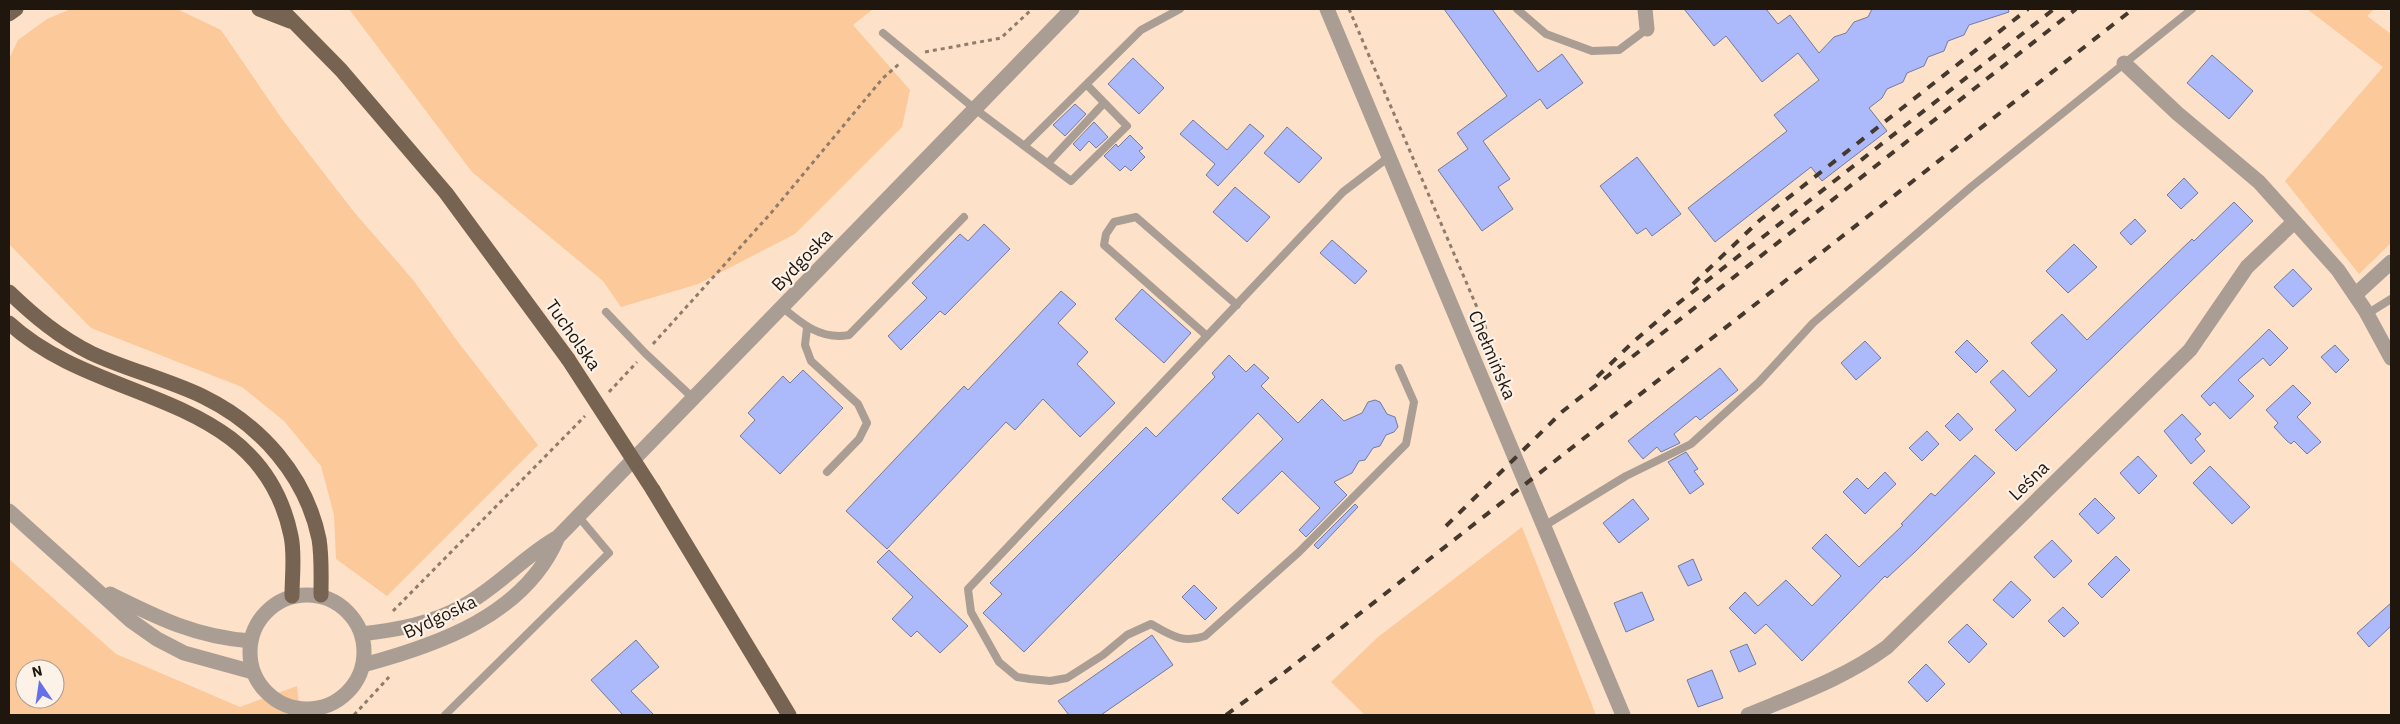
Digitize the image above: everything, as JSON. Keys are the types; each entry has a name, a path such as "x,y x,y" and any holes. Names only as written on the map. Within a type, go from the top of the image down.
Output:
{"main road":[{"path":"9,14 16,9"},
{"path":"259,9 298,24"},
{"name":"Tucholska","path":"281,9 298,24 341,70 446,194 568,360 653,490 789,715"},
{"path":"287,9 298,24"},
{"path":"9,292 35,317 60,336 91,353 204,397 237,417 274,448 292,472 309,503 319,539 321,564 320,595"},
{"path":"9,323 34,343 79,369 208,422 239,444 259,465 277,491 292,536 292,596"}],"street":[{"name":"Bydgoska","path":"361,634 393,630 434,620 464,606 511,572 537,548 558,537 1072,9"},
{"name":"Chełmińska","path":"1327,9 1624,715"},
{"path":"1645,9 1647,29"},
{"path":"2124,63 2176,113 2259,182 2338,270 2367,314 2391,358"},
{"name":"Leśna","path":"1748,715 1841,676 1864,664 1887,647 2190,350 2247,267 2294,222"},
{"path":"2355,295 2391,262"},
{"path":"9,511 130,620 184,653 253,672"},
{"name":"Bydgoska","path":"362,666 399,656 459,633 497,611 526,584 550,556 558,537"},
{"path":"95,587 167,622 220,639 251,641"},
{"path":"320,595 339,605 348,613 361,634 364,650 362,666 357,679 348,692 322,711 289,711 267,693 253,672 250,657 251,641 256,627 264,614 276,604 292,596 320,595"}],"lane":[{"path":"1024,146 1141,30 1180,9"},
{"path":"1517,9 1546,34 1592,51 1619,50 1647,29"},
{"path":"1544,526 1626,476 1691,444 1759,382 1813,323 1971,187 2192,9"},
{"path":"883,33 915,57 976,109 1071,181 1127,126 1087,84"},
{"path":"1048,163 1104,103"},
{"path":"1390,156 1343,192 968,589 971,612 999,662 1017,677 1050,681 1067,678 1103,655 1126,636 1151,624 1177,640 1194,640 1205,636 1299,552 1406,444 1414,402 1399,368"},
{"path":"782,307 807,328 835,338 849,335 964,217"},
{"path":"1207,336 1104,245 1106,234 1114,222 1136,217 1237,304"},
{"path":"2367,314 2391,299"},
{"path":"606,312 645,353 693,398"},
{"path":"807,328 805,345 811,361 858,404 866,423 859,439 828,472"},
{"path":"445,715 609,553 578,516"}],"path":[{"path":"608,393 771,213 883,78 902,62 929,51 1001,38 1032,9"},
{"path":"1349,9 1484,326 1500,373"},
{"path":"411,595 589,413"},
{"path":"354,715 398,667 399,656"}],"shaded area":[{"path":"71,9 177,9 221,30 282,119 354,212 414,281 458,342 538,445 387,596 336,559 334,515 321,466 284,421 242,387 91,328 9,244 9,59 18,40 47,19"},
{"path":"349,9 873,9 853,25 910,90 902,127 795,234 698,284 621,307 603,281 472,172"},
{"path":"2307,9 2374,9 2367,16 2391,34 2391,243 2359,274 2285,181 2383,67"},
{"path":"1522,527 1596,715 1365,715 1331,682 1378,637"},
{"path":"9,559 116,654 240,707 297,686 300,715 9,715"}],"building":[{"path":"1444,9 1492,9 1538,72 1562,54 1583,83 1547,109 1540,99 1483,141 1510,179 1498,187 1513,209 1482,231 1438,170 1468,149 1457,133 1507,96"},
{"path":"1684,9 1766,9 1778,24 1790,15 1819,53 1834,37 1846,33 1854,22 1868,17 1872,9 2008,9 2009,12 1969,25 1964,35 1948,41 1944,51 1928,57 1924,66 1907,73 1903,82 1887,89 1882,98 1869,108 1887,131 1822,181 1811,167 1715,242 1688,208 1787,131 1774,115 1819,80 1798,53 1762,82 1726,36 1714,46"},
{"path":"2212,55 2253,91 2229,119 2187,83"},
{"path":"1133,58 1164,88 1139,114 1108,84"},
{"path":"1075,104 1086,114 1065,136 1053,125"},
{"path":"1193,120 1227,150 1250,124 1264,136 1218,186 1206,175 1215,164 1180,134"},
{"path":"1094,122 1108,137 1096,148 1089,141 1080,151 1073,144"},
{"path":"1287,127 1322,158 1299,183 1264,153"},
{"path":"1130,135 1143,148 1139,151 1145,157 1131,171 1125,166 1120,171 1104,156 1116,144 1118,147"},
{"path":"1637,157 1681,214 1652,236 1646,228 1637,234 1600,186"},
{"path":"2184,178 2198,193 2181,209 2167,195"},
{"path":"1235,187 1270,217 1247,242 1213,212"},
{"path":"2234,202 2253,221 2016,451 1995,430 2016,410 1990,382 2003,370 2029,397 2057,370 2031,343 2062,314 2087,340 2192,239 2194,241"},
{"path":"2135,219 2146,231 2131,245 2120,233"},
{"path":"984,224 1010,249 945,315 940,311 901,350 888,336 927,298 912,283 960,234 968,241"},
{"path":"1332,240 1367,271 1355,284 1320,253"},
{"path":"2074,244 2097,267 2068,293 2046,271"},
{"path":"2293,269 2312,289 2293,307 2274,287"},
{"path":"1142,289 1191,333 1164,363 1115,319"},
{"path":"1061,291 1076,304 1058,323 1088,352 1077,364 1115,403 1080,437 1043,399 1015,430 1006,422 887,549 846,511 964,386 968,390"},
{"path":"2269,329 2288,348 2270,366 2263,358 2238,380 2254,396 2230,419 2214,402 2210,406 2201,396"},
{"path":"1967,340 1988,361 1976,373 1955,352"},
{"path":"1865,341 1881,358 1856,380 1841,363"},
{"path":"2335,345 2349,360 2336,373 2321,357"},
{"path":"1229,355 1246,372 1254,364 1269,378 1261,386 1298,423 1322,399 1344,421 1362,413 1368,402 1375,400 1380,402 1387,414 1395,417 1398,427 1394,432 1386,435 1380,446 1373,448 1365,460 1359,461 1352,473 1334,482 1347,495 1306,537 1299,530 1320,508 1282,471 1238,514 1222,499 1283,439 1258,413 1024,652 983,613 1002,594 990,583 1146,427 1156,437 1215,377 1212,373"},
{"path":"1720,368 1738,390 1700,420 1696,416 1674,434 1680,443 1661,452 1657,447 1643,459 1628,441"},
{"path":"803,370 843,408 780,474 740,436 755,420 748,413 783,376 790,383"},
{"path":"2293,385 2311,403 2297,417 2321,442 2307,454 2294,441 2291,444 2287,441 2274,427 2278,423 2266,410"},
{"path":"1958,413 1973,429 1960,441 1945,426"},
{"path":"2182,414 2201,434 2195,439 2205,451 2191,464 2164,431"},
{"path":"1927,431 1939,444 1922,461 1909,448"},
{"path":"1686,452 1698,469 1694,471 1704,484 1690,494 1668,462"},
{"path":"1975,455 1995,473 1916,551 1887,578 1885,576 1802,661 1766,624 1755,634 1729,608 1745,592 1758,606 1786,580 1812,606 1841,576 1812,548 1826,534 1859,567 1903,525 1901,524 1931,493 1935,496"},
{"path":"2138,456 2157,476 2139,494 2120,473"},
{"path":"2210,466 2250,507 2232,524 2193,483"},
{"path":"1885,472 1896,484 1865,514 1843,492 1857,478 1868,489"},
{"path":"2095,498 2115,518 2098,534 2079,514"},
{"path":"1633,499 1649,519 1619,543 1603,523"},
{"path":"1355,504 1358,507 1318,549 1314,545"},
{"path":"2052,540 2072,561 2054,578 2034,557"},
{"path":"889,550 968,626 940,653 917,631 911,637 892,619 913,597 877,562"},
{"path":"2116,556 2130,570 2102,598 2088,584"},
{"path":"1693,559 1702,580 1688,586 1678,566"},
{"path":"2011,581 2031,600 2013,618 1993,600"},
{"path":"1194,585 1217,608 1205,620 1182,597"},
{"path":"1642,592 1654,620 1626,632 1614,603"},
{"path":"2391,603 2391,626 2369,647 2357,633"},
{"path":"2063,607 2079,623 2064,637 2048,621"},
{"path":"1967,624 1987,644 1969,663 1948,642"},
{"path":"1152,635 1173,665 1101,715 1069,715 1058,701"},
{"path":"636,640 659,667 631,691 654,715 623,715 591,680"},
{"path":"1747,644 1756,664 1739,672 1730,651"},
{"path":"1926,664 1945,684 1927,702 1908,682"},
{"path":"1712,670 1723,698 1698,707 1687,680"}],"railway":[{"path":"1693,284 1760,220 2028,9"},
{"path":"1597,377 1632,343 1676,305 2054,9"},
{"path":"1446,526 1563,411 2076,9"},
{"path":"1226,715 1285,672 2133,9"}]}
